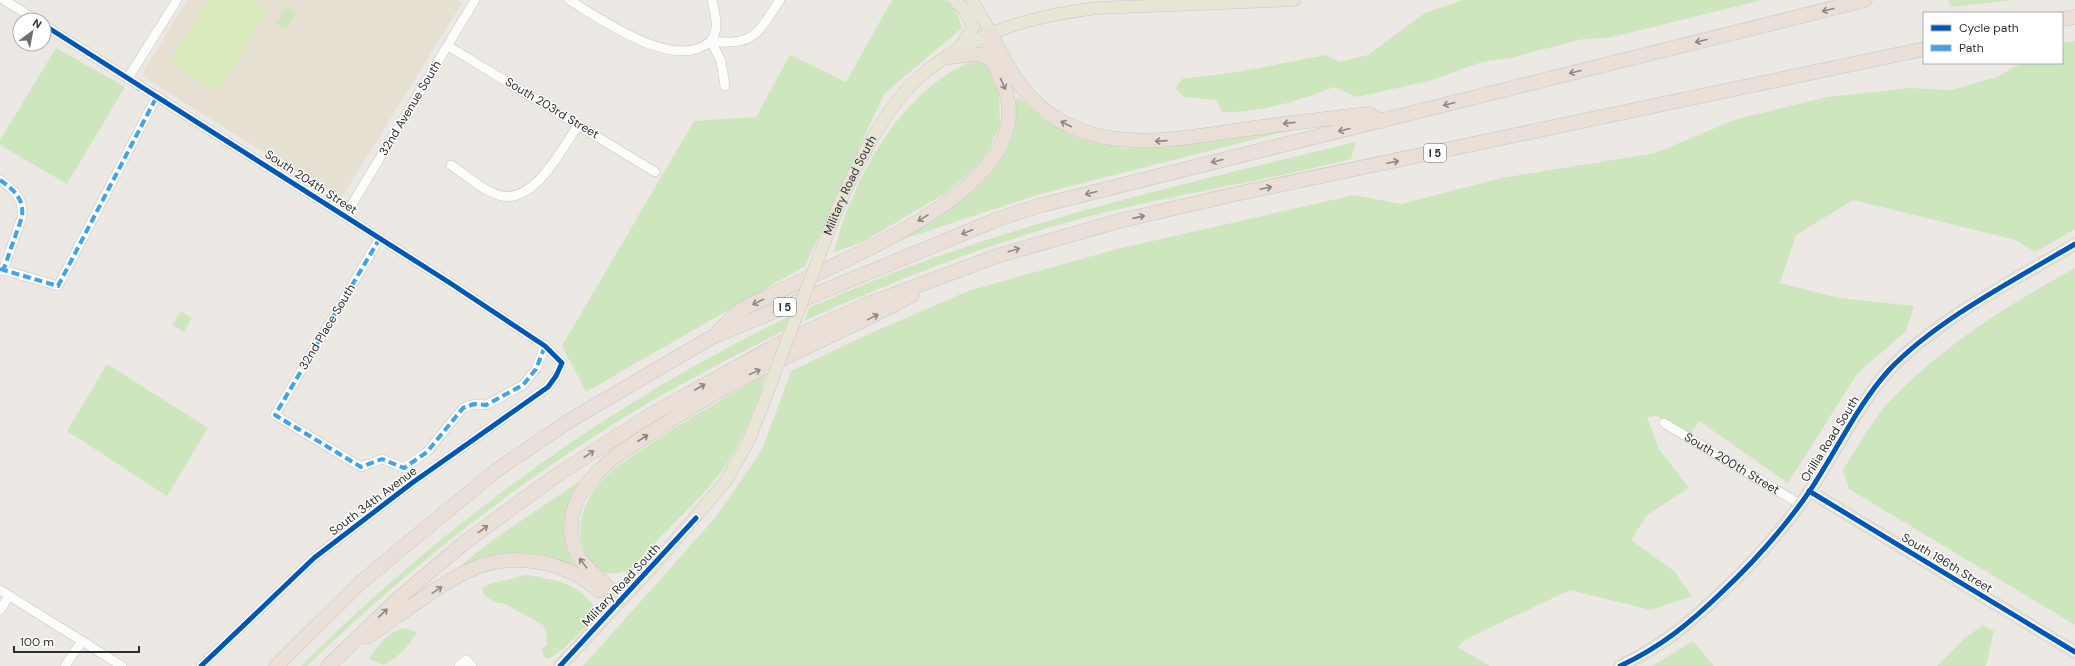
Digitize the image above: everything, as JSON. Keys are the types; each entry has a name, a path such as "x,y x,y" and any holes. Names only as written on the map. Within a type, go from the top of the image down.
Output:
{"highway":[{"name":"I 5","path":"276,666 360,584 497,470 580,414 712,337 996,220 1038,206 1866,0"},
{"path":"2063,19 2075,17"},
{"path":"712,337 740,310 887,238 944,205 977,178 999,150 1008,124 1008,95 991,53 990,33"},
{"path":"990,33 1010,70 1036,103 1045,111 1068,125 1103,138 1129,142 1164,141 1281,124 1369,114 1375,116 1381,121"},
{"name":"I 5","path":"332,663 400,597 464,543 557,475 611,439 718,376 777,345 862,306 996,256 1052,239 1231,195 1573,125 1923,49"},
{"path":"953,53 980,54 989,58 995,65"},
{"path":"619,601 610,588 582,563 572,539 571,524 574,509 582,492 594,476 612,459 672,420 737,381 879,314 951,273"},
{"path":"332,663 452,580 478,567 495,562 528,560 553,565 575,574 606,597 619,601"}],"main road":[{"path":"953,53 973,27 964,9 954,0"},
{"path":"972,0 990,33"},
{"name":"Military Road South","path":"560,666 619,601 654,566 726,481 748,442 840,201 890,110 924,73 953,53 990,33 1049,15 1098,8 1295,0"},
{"name":"Orillia Road South","path":"1620,666 1667,640 1687,625 1761,555 1810,491 1863,403 1889,370 1911,349 1965,310 2075,244"},
{"name":"South 196th Street","path":"1810,491 2075,652"}],"street":[{"path":"4,0 23,12"},
{"path":"128,78 177,0"},
{"name":"32nd Avenue South","path":"344,216 475,0"},
{"path":"569,0 626,34 652,45 672,49 691,50 700,48 711,41 717,26 712,0"},
{"path":"711,41 736,43 752,37 763,26 780,0"},
{"name":"South 204th Street","path":"52,30 380,238 545,346 562,363"},
{"path":"711,41 721,61 725,86"},
{"name":"South 203rd Street","path":"448,46 579,124 655,172"},
{"path":"0,180 18,194 23,209 22,217 2,270 58,286 157,96"},
{"path":"451,166 481,186 500,196 520,194 532,187 542,176 579,124"},
{"name":"32nd Place South","path":"380,238 275,415 361,467 382,459 404,468 412,464 427,452 463,408 474,404 486,405 523,385 536,369 545,346"},
{"name":"South 34th Avenue","path":"201,666 314,558 412,483 548,387 556,376 562,363"},
{"name":"South 200th Street","path":"1664,423 1800,504"},
{"path":"0,590 122,666"},
{"path":"0,610 9,596"},
{"path":"65,666 82,641"},
{"path":"459,666 466,660 472,666"}],"shaded area":[{"path":"187,0 457,0 462,3 344,194 340,197 333,195 143,76 144,70"}],"green space":[{"path":"207,0 251,0 267,10 218,92 170,63"},
{"path":"892,0 944,0 955,7 962,28 884,94 805,266 586,392 562,346 694,121 756,117 790,55 846,82"},
{"path":"1463,0 1762,0 1608,38 1583,39 1510,58 1482,62 1429,81 1357,97 1334,87 1279,105 1236,112 1222,112 1217,100 1184,97 1175,89 1182,79 1238,72 1326,55 1340,62 1368,55 1425,13"},
{"path":"2012,0 1951,7 1948,1"},
{"path":"286,7 296,13 286,30 276,24"},
{"path":"2075,41 2075,229 2035,252 2016,240 1853,200 1796,235 1780,283 1839,298 1914,306 1906,331 1857,374 1788,483 1699,421 1690,435 1657,416 1647,417 1659,449 1689,488 1647,515 1631,540 1674,571 1692,596 1651,610 1570,590 1466,639 1458,647 1490,666 583,666 715,518 762,450 791,371 871,333 968,291 1117,249 1354,195 1401,204 1502,178 1655,153 1737,119 1827,97 1910,88 1951,90 1997,77 2020,64 2063,64 2063,43"},
{"path":"56,48 125,87 67,184 0,145 0,140"},
{"path":"976,60 987,66 995,80 999,94 1000,125 987,153 975,168 944,194 863,242 834,252 842,224 853,195 867,166 903,113 925,91 949,73"},
{"path":"1018,97 1044,120 1079,139 1126,149 1295,129 1040,194 876,248 971,192 992,171 1010,143 1015,100"},
{"path":"1356,142 1351,159 1283,175 1113,210 1044,229 974,252 905,278 804,321 809,308 875,280 942,255 1009,233 1147,193"},
{"path":"2075,268 2075,625 1849,489 1843,470 1883,409 1909,382 1953,345 1977,328 2025,296"},
{"path":"181,311 192,318 184,332 172,325"},
{"path":"790,316 785,330 637,409 515,490 408,575 374,604 307,666 301,666 412,564 471,516 531,471 593,428 657,388 723,350"},
{"path":"107,364 208,428 167,496 67,431"},
{"path":"766,374 757,402 739,444 714,481 652,546 634,570 612,574 601,572 596,568 586,554 580,534 583,513 587,503 598,485 605,477 645,447 699,413"},
{"path":"590,474 566,541 570,557 580,573 484,560 458,568 490,542"},
{"path":"526,575 555,580 571,586 586,597 593,605 587,625 564,648 549,659 544,657 542,649 547,644 546,632 543,625 505,604 494,602 484,595 482,588 489,584"},
{"path":"1983,625 1994,631 1986,666 1937,666 1965,638"},
{"path":"404,628 417,632 407,647 398,655 383,665 369,659 388,636"},
{"path":"1693,641 1714,666 1652,666"}],"marked path":[{"path":"0,269 58,286 157,96"},
{"path":"0,180 10,187 17,195 20,200 22,210 22,217 3,271"},
{"path":"380,238 275,415 361,467 382,459 404,468 427,452 463,408 474,404 486,405 523,385 536,369 545,346"}],"cycle path":[{"path":"52,30 450,283 545,346 562,363 556,376 548,387 412,483 314,558 201,666"},
{"path":"1620,666 1649,651 1674,634 1722,592 1757,557 1789,520 1809,492 1856,414 1877,384 1908,352 1953,317 2075,244"},
{"path":"1809,491 2075,652"},
{"path":"560,666 696,518"}]}
